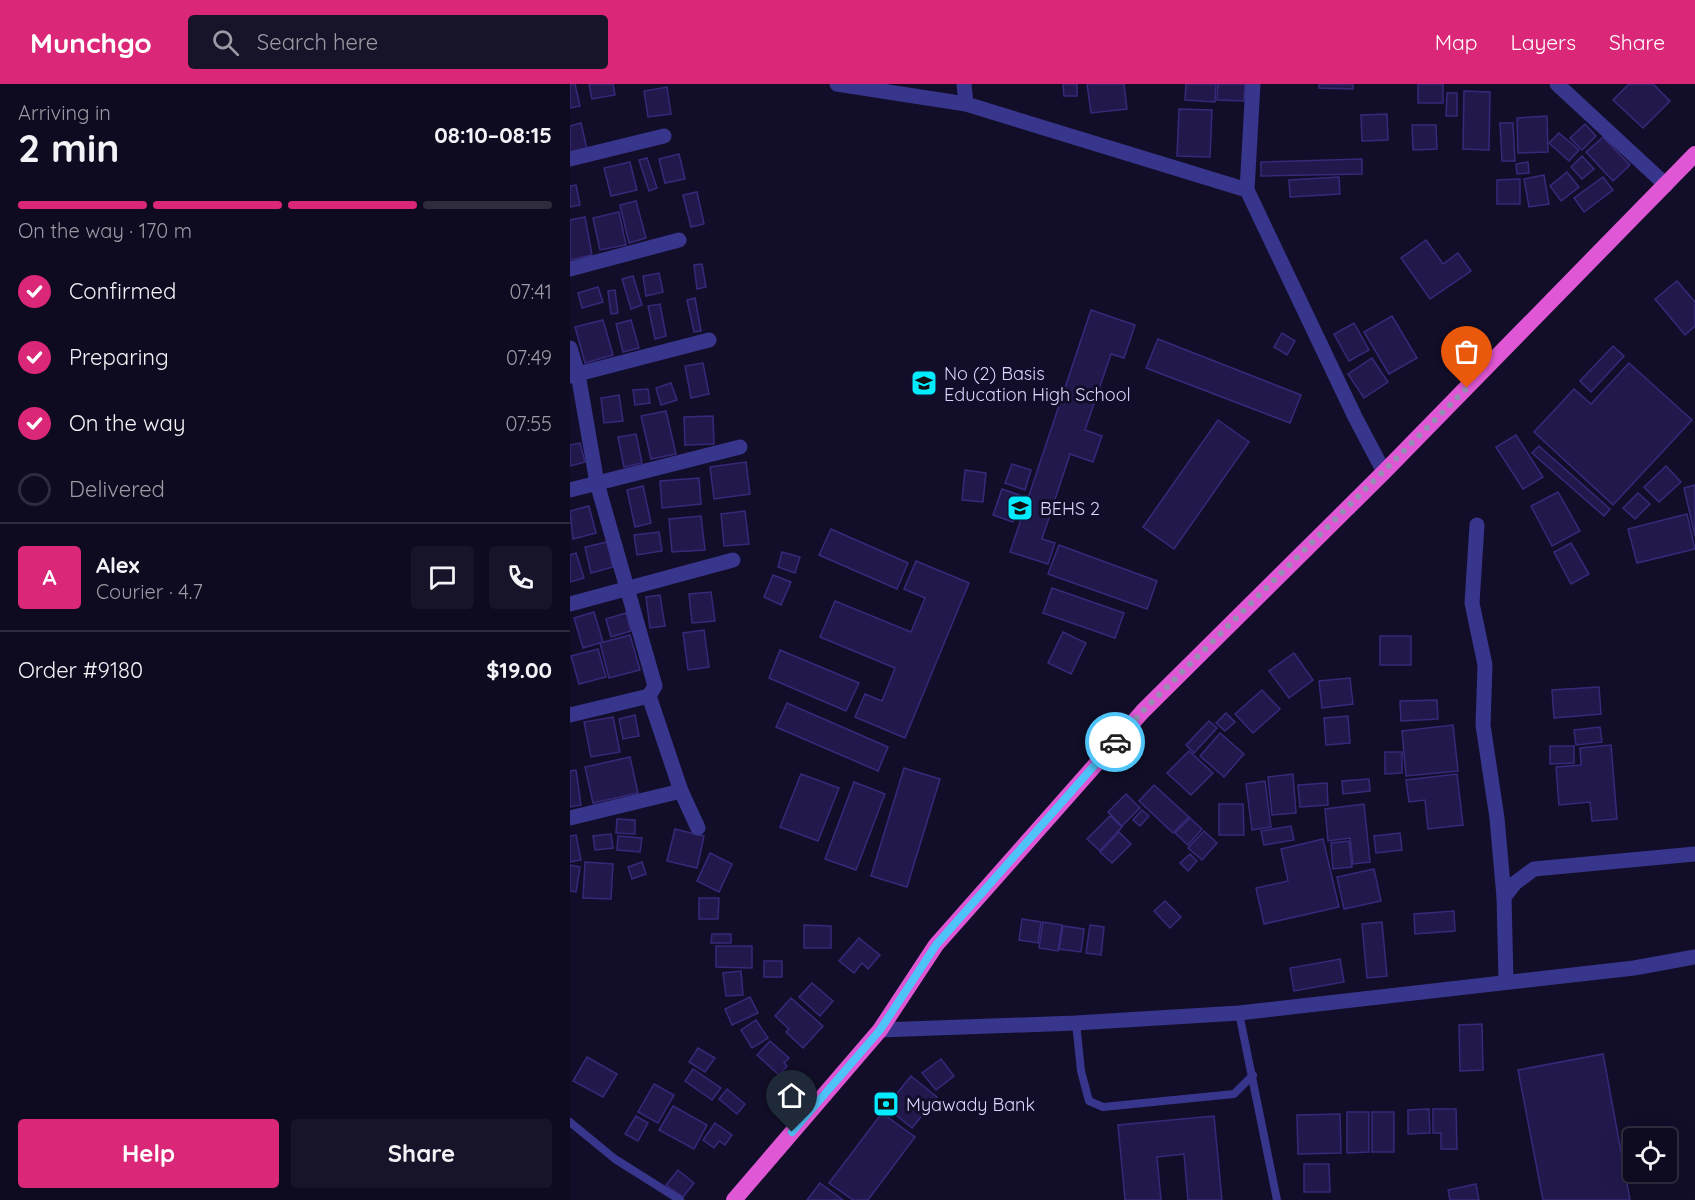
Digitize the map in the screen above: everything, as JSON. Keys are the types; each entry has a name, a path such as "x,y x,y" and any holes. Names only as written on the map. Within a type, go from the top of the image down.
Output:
{"highway":[{"path":"734,1200 880,1030 936,945 1143,711 1384,472 1695,154"}],"street":[{"path":"837,84 966,104 1247,190"},
{"path":"964,84 966,104"},
{"path":"1253,84 1247,190 1355,417 1384,472"},
{"path":"1557,84 1665,185"},
{"path":"570,159 664,136"},
{"path":"570,269 679,240"},
{"path":"574,375 709,340"},
{"path":"570,348 597,483 655,686 649,696 570,715"},
{"path":"570,490 740,447"},
{"path":"1477,525 1472,603 1485,665 1484,725 1497,818 1504,897 1506,980"},
{"path":"570,604 733,560"},
{"path":"649,696 681,791 698,828"},
{"path":"570,818 681,791"},
{"path":"1504,897 1515,883 1534,869 1695,854"},
{"path":"880,1030 1076,1023 1239,1013 1506,980 1634,968 1695,957"}],"lane":[{"path":"1239,1013 1277,1200"},
{"path":"1076,1023 1081,1071 1089,1101 1103,1107 1234,1094 1253,1076"},
{"path":"570,1122 615,1159 680,1200"}],"building":[{"path":"570,84 575,84 580,106 570,108"},
{"path":"589,84 613,84 615,95 592,99"},
{"path":"1063,84 1077,84 1077,96 1064,96"},
{"path":"1087,84 1124,84 1127,109 1091,113"},
{"path":"1186,84 1216,84 1215,102 1185,100"},
{"path":"1218,84 1245,84 1244,101 1217,100"},
{"path":"1319,84 1353,84 1353,89 1319,88"},
{"path":"1418,84 1443,84 1443,103 1418,103"},
{"path":"1629,84 1653,84 1670,101 1643,128 1613,100"},
{"path":"667,87 671,114 648,117 644,91"},
{"path":"1464,91 1490,92 1489,150 1463,149"},
{"path":"1447,93 1457,93 1457,116 1446,116"},
{"path":"1179,109 1212,110 1210,157 1177,156"},
{"path":"1387,114 1388,140 1362,141 1361,115"},
{"path":"1547,116 1548,152 1518,153 1517,118"},
{"path":"581,123 587,149 570,152 570,126"},
{"path":"1500,123 1513,123 1515,161 1502,161"},
{"path":"1585,124 1596,136 1582,150 1570,138"},
{"path":"1412,125 1436,125 1437,149 1413,150"},
{"path":"1559,133 1579,150 1569,161 1549,143"},
{"path":"1603,137 1630,165 1613,181 1586,152"},
{"path":"679,154 685,179 665,183 659,159"},
{"path":"1582,156 1594,169 1582,179 1571,167"},
{"path":"647,158 657,188 649,191 639,160"},
{"path":"1362,159 1362,174 1261,176 1261,162"},
{"path":"630,162 637,190 611,196 604,168"},
{"path":"1528,162 1529,173 1517,174 1516,164"},
{"path":"1567,172 1579,187 1561,201 1550,186"},
{"path":"1544,175 1549,204 1529,207 1524,179"},
{"path":"1339,177 1340,194 1290,197 1289,180"},
{"path":"1603,177 1613,190 1584,212 1574,198"},
{"path":"1520,179 1520,204 1497,204 1497,180"},
{"path":"576,185 580,205 570,207 570,186"},
{"path":"697,192 704,224 691,227 683,195"},
{"path":"636,201 646,238 629,243 620,205"},
{"path":"619,212 626,245 600,250 593,218"},
{"path":"585,217 592,255 570,260 570,220"},
{"path":"1426,240 1443,264 1458,253 1471,271 1430,299 1401,258"},
{"path":"702,264 706,287 697,289 694,265"},
{"path":"659,273 663,292 646,296 643,276"},
{"path":"633,276 642,305 631,309 622,279"},
{"path":"1677,281 1695,302 1695,326 1685,335 1655,299"},
{"path":"598,287 603,302 582,308 578,293"},
{"path":"615,290 618,313 611,314 608,291"},
{"path":"695,298 701,331 694,332 687,300"},
{"path":"660,304 666,336 655,339 648,306"},
{"path":"1091,310 1135,325 1124,358 1111,354 1085,430 1102,436 1093,462 1070,454 1042,539 1055,543 1048,564 1010,552"},
{"path":"1392,316 1417,358 1389,374 1364,332"},
{"path":"603,320 613,355 585,363 575,327"},
{"path":"631,320 639,348 623,352 616,324"},
{"path":"1354,323 1369,350 1349,361 1334,334"},
{"path":"1282,333 1295,341 1287,355 1274,347"},
{"path":"1158,339 1301,395 1290,423 1146,368"},
{"path":"1613,346 1624,356 1591,392 1580,381"},
{"path":"1372,358 1388,382 1364,398 1348,374"},
{"path":"703,363 709,394 691,398 685,366"},
{"path":"1629,363 1692,420 1613,505 1534,432 1574,389 1591,404"},
{"path":"671,383 677,400 661,405 656,388"},
{"path":"648,389 650,403 635,405 633,390"},
{"path":"619,395 623,421 604,423 601,398"},
{"path":"666,411 676,454 651,459 641,416"},
{"path":"713,416 714,444 685,445 684,417"},
{"path":"1218,420 1249,442 1174,549 1143,527"},
{"path":"636,434 642,463 624,467 618,437"},
{"path":"1516,435 1543,477 1523,489 1496,447"},
{"path":"580,443 585,462 570,466 570,445"},
{"path":"1539,446 1610,509 1604,516 1532,453"},
{"path":"746,462 750,494 714,499 710,467"},
{"path":"1012,464 1031,470 1025,490 1005,483"},
{"path":"1666,466 1681,482 1659,502 1644,487"},
{"path":"965,470 986,473 983,502 962,500"},
{"path":"699,478 701,504 662,508 660,481"},
{"path":"1695,485 1695,536 1684,488"},
{"path":"643,486 651,523 635,527 627,490"},
{"path":"1002,489 1022,496 1013,522 993,515"},
{"path":"1558,492 1580,531 1552,546 1531,506"},
{"path":"1638,493 1650,504 1635,519 1623,508"},
{"path":"589,506 596,533 573,539 570,511"},
{"path":"745,511 749,544 724,546 721,514"},
{"path":"1687,514 1695,549 1637,563 1628,529"},
{"path":"701,516 705,550 672,552 669,519"},
{"path":"831,529 908,563 897,589 819,555"},
{"path":"659,532 662,551 637,555 634,535"},
{"path":"607,542 613,567 591,573 585,547"},
{"path":"1571,543 1589,574 1571,584 1554,552"},
{"path":"1059,545 1157,581 1147,609 1048,574"},
{"path":"782,552 800,557 795,573 778,567"},
{"path":"576,553 584,578 570,582 570,555"},
{"path":"916,561 969,583 905,738 855,717 865,694 882,701 895,668 820,637 835,601 911,632 925,598 904,589"},
{"path":"773,575 791,582 781,605 764,597"},
{"path":"1052,588 1124,613 1115,638 1043,613"},
{"path":"711,592 715,621 692,623 689,594"},
{"path":"660,595 665,626 650,628 646,597"},
{"path":"594,612 603,642 583,648 574,618"},
{"path":"626,613 631,631 611,637 606,619"},
{"path":"704,630 709,667 688,670 683,633"},
{"path":"1063,632 1086,643 1071,674 1048,663"},
{"path":"630,635 640,670 609,678 600,643"},
{"path":"1380,636 1411,636 1411,665 1380,665"},
{"path":"598,649 606,677 579,684 571,656"},
{"path":"780,650 859,683 846,711 769,678"},
{"path":"1294,653 1313,680 1289,698 1269,671"},
{"path":"1350,678 1353,704 1322,708 1319,681"},
{"path":"1599,687 1601,714 1554,718 1552,690"},
{"path":"1262,690 1280,709 1253,733 1235,714"},
{"path":"1437,700 1438,719 1401,721 1400,701"},
{"path":"787,703 888,747 878,771 776,727"},
{"path":"1226,713 1235,722 1225,731 1216,723"},
{"path":"635,715 639,736 623,739 619,719"},
{"path":"1348,716 1350,743 1326,745 1324,718"},
{"path":"613,717 620,752 591,757 584,722"},
{"path":"1209,721 1217,728 1194,753 1186,745"},
{"path":"1453,725 1458,771 1406,776 1402,731"},
{"path":"1600,727 1602,742 1576,745 1574,730"},
{"path":"1220,733 1244,754 1224,777 1200,756"},
{"path":"1611,745 1617,819 1592,821 1590,802 1559,805 1556,767 1581,765 1580,748"},
{"path":"1550,746 1574,746 1574,763 1550,764"},
{"path":"1189,751 1213,773 1191,795 1167,773"},
{"path":"1385,752 1402,752 1402,773 1385,774"},
{"path":"630,757 638,793 593,803 585,767"},
{"path":"904,768 940,779 907,887 871,876"},
{"path":"576,770 581,805 570,807 570,771"},
{"path":"801,774 839,788 818,841 780,827"},
{"path":"1293,774 1296,813 1272,815 1268,777"},
{"path":"1457,774 1463,825 1428,829 1425,800 1409,802 1406,780"},
{"path":"1369,779 1370,791 1343,794 1342,781"},
{"path":"1265,781 1271,827 1252,830 1246,784"},
{"path":"854,782 885,794 856,870 825,859"},
{"path":"1327,783 1328,805 1300,807 1298,785"},
{"path":"1154,785 1189,817 1173,833 1139,801"},
{"path":"1126,794 1140,808 1122,826 1108,812"},
{"path":"1219,804 1243,804 1244,835 1219,835"},
{"path":"1364,804 1370,862 1353,864 1350,838 1328,841 1325,809"},
{"path":"1142,810 1149,816 1140,826 1133,820"},
{"path":"1110,816 1122,827 1100,851 1087,839"},
{"path":"1190,818 1202,829 1188,845 1175,833"},
{"path":"617,819 635,820 635,834 616,833"},
{"path":"1291,826 1294,840 1264,845 1261,831"},
{"path":"675,829 704,836 697,868 667,861"},
{"path":"1204,831 1217,843 1202,860 1188,848"},
{"path":"1119,832 1131,844 1112,863 1100,852"},
{"path":"1400,833 1402,850 1376,853 1374,836"},
{"path":"611,834 613,848 595,850 593,836"},
{"path":"576,835 581,860 570,862 570,836"},
{"path":"618,836 642,838 640,852 617,850"},
{"path":"1323,839 1339,907 1264,924 1256,888 1288,881 1281,849"},
{"path":"1349,841 1352,867 1333,869 1331,843"},
{"path":"710,853 732,864 719,892 697,881"},
{"path":"1190,854 1197,861 1188,871 1180,863"},
{"path":"585,862 613,864 611,899 583,898"},
{"path":"642,862 646,874 632,879 628,867"},
{"path":"570,865 580,867 576,892 570,891"},
{"path":"1374,869 1381,901 1344,909 1337,877"},
{"path":"699,898 719,898 718,919 699,919"},
{"path":"1165,901 1181,917 1170,928 1154,911"},
{"path":"1454,911 1455,931 1415,934 1414,914"},
{"path":"1022,919 1041,922 1038,943 1019,940"},
{"path":"1043,922 1062,925 1058,951 1039,948"},
{"path":"1382,922 1387,976 1367,978 1362,924"},
{"path":"804,925 831,926 831,948 804,948"},
{"path":"1090,925 1104,927 1101,955 1086,953"},
{"path":"1063,926 1084,929 1081,952 1059,949"},
{"path":"712,934 731,934 731,943 711,943"},
{"path":"859,938 880,955 868,969 862,963 854,973 839,961"},
{"path":"716,946 752,946 752,968 716,967"},
{"path":"1340,959 1344,982 1294,991 1290,968"},
{"path":"764,961 782,961 782,977 764,977"},
{"path":"741,971 743,995 726,996 723,973"},
{"path":"812,983 833,1001 820,1016 799,997"},
{"path":"750,997 758,1013 732,1025 725,1009"},
{"path":"791,998 823,1026 803,1048 786,1032 789,1029 775,1016"},
{"path":"756,1020 768,1038 752,1048 741,1030"},
{"path":"1482,1024 1483,1070 1460,1071 1459,1025"},
{"path":"770,1041 789,1058 784,1063 787,1066 779,1075 757,1055"},
{"path":"698,1048 715,1058 705,1072 689,1062"},
{"path":"1603,1054 1623,1162 1623,1182 1627,1182 1630,1200 1543,1200 1518,1070"},
{"path":"587,1057 617,1074 603,1097 573,1081"},
{"path":"941,1059 954,1076 936,1090 922,1073"},
{"path":"693,1069 721,1088 712,1100 685,1081"},
{"path":"911,1076 937,1097 912,1128 886,1107"},
{"path":"654,1084 674,1095 658,1123 638,1112"},
{"path":"727,1089 745,1104 737,1114 719,1099"},
{"path":"673,1106 707,1125 694,1149 659,1130"},
{"path":"1429,1109 1430,1133 1408,1134 1408,1110"},
{"path":"1433,1109 1456,1109 1457,1149 1441,1149 1441,1133 1433,1133"},
{"path":"1347,1112 1369,1112 1369,1152 1347,1153"},
{"path":"1372,1112 1394,1112 1394,1152 1372,1152"},
{"path":"882,1113 915,1137 868,1200 853,1200 829,1183"},
{"path":"1340,1114 1341,1153 1298,1154 1297,1115"},
{"path":"636,1116 648,1123 638,1141 625,1134"},
{"path":"1214,1116 1222,1200 1188,1200 1184,1154 1157,1157 1161,1200 1125,1200 1118,1125"},
{"path":"715,1123 732,1135 725,1145 719,1141 714,1148 703,1140"},
{"path":"1304,1164 1329,1164 1330,1192 1304,1192"},
{"path":"678,1170 694,1183 683,1197 666,1185"},
{"path":"820,1183 843,1200 807,1200"},
{"path":"1476,1184 1479,1200 1450,1200 1448,1190"}],"way so far":[{"path":"1115,742 1143,711 1467,388"}],"place":[{"name":"No (2) Basis Education High School","path":"924,383"},
{"name":"BEHS 2","path":"1020,508"},
{"name":"Myawady Bank","path":"886,1104"}],"route":[{"path":"792,1132 880,1030 936,945 1115,742"}]}
